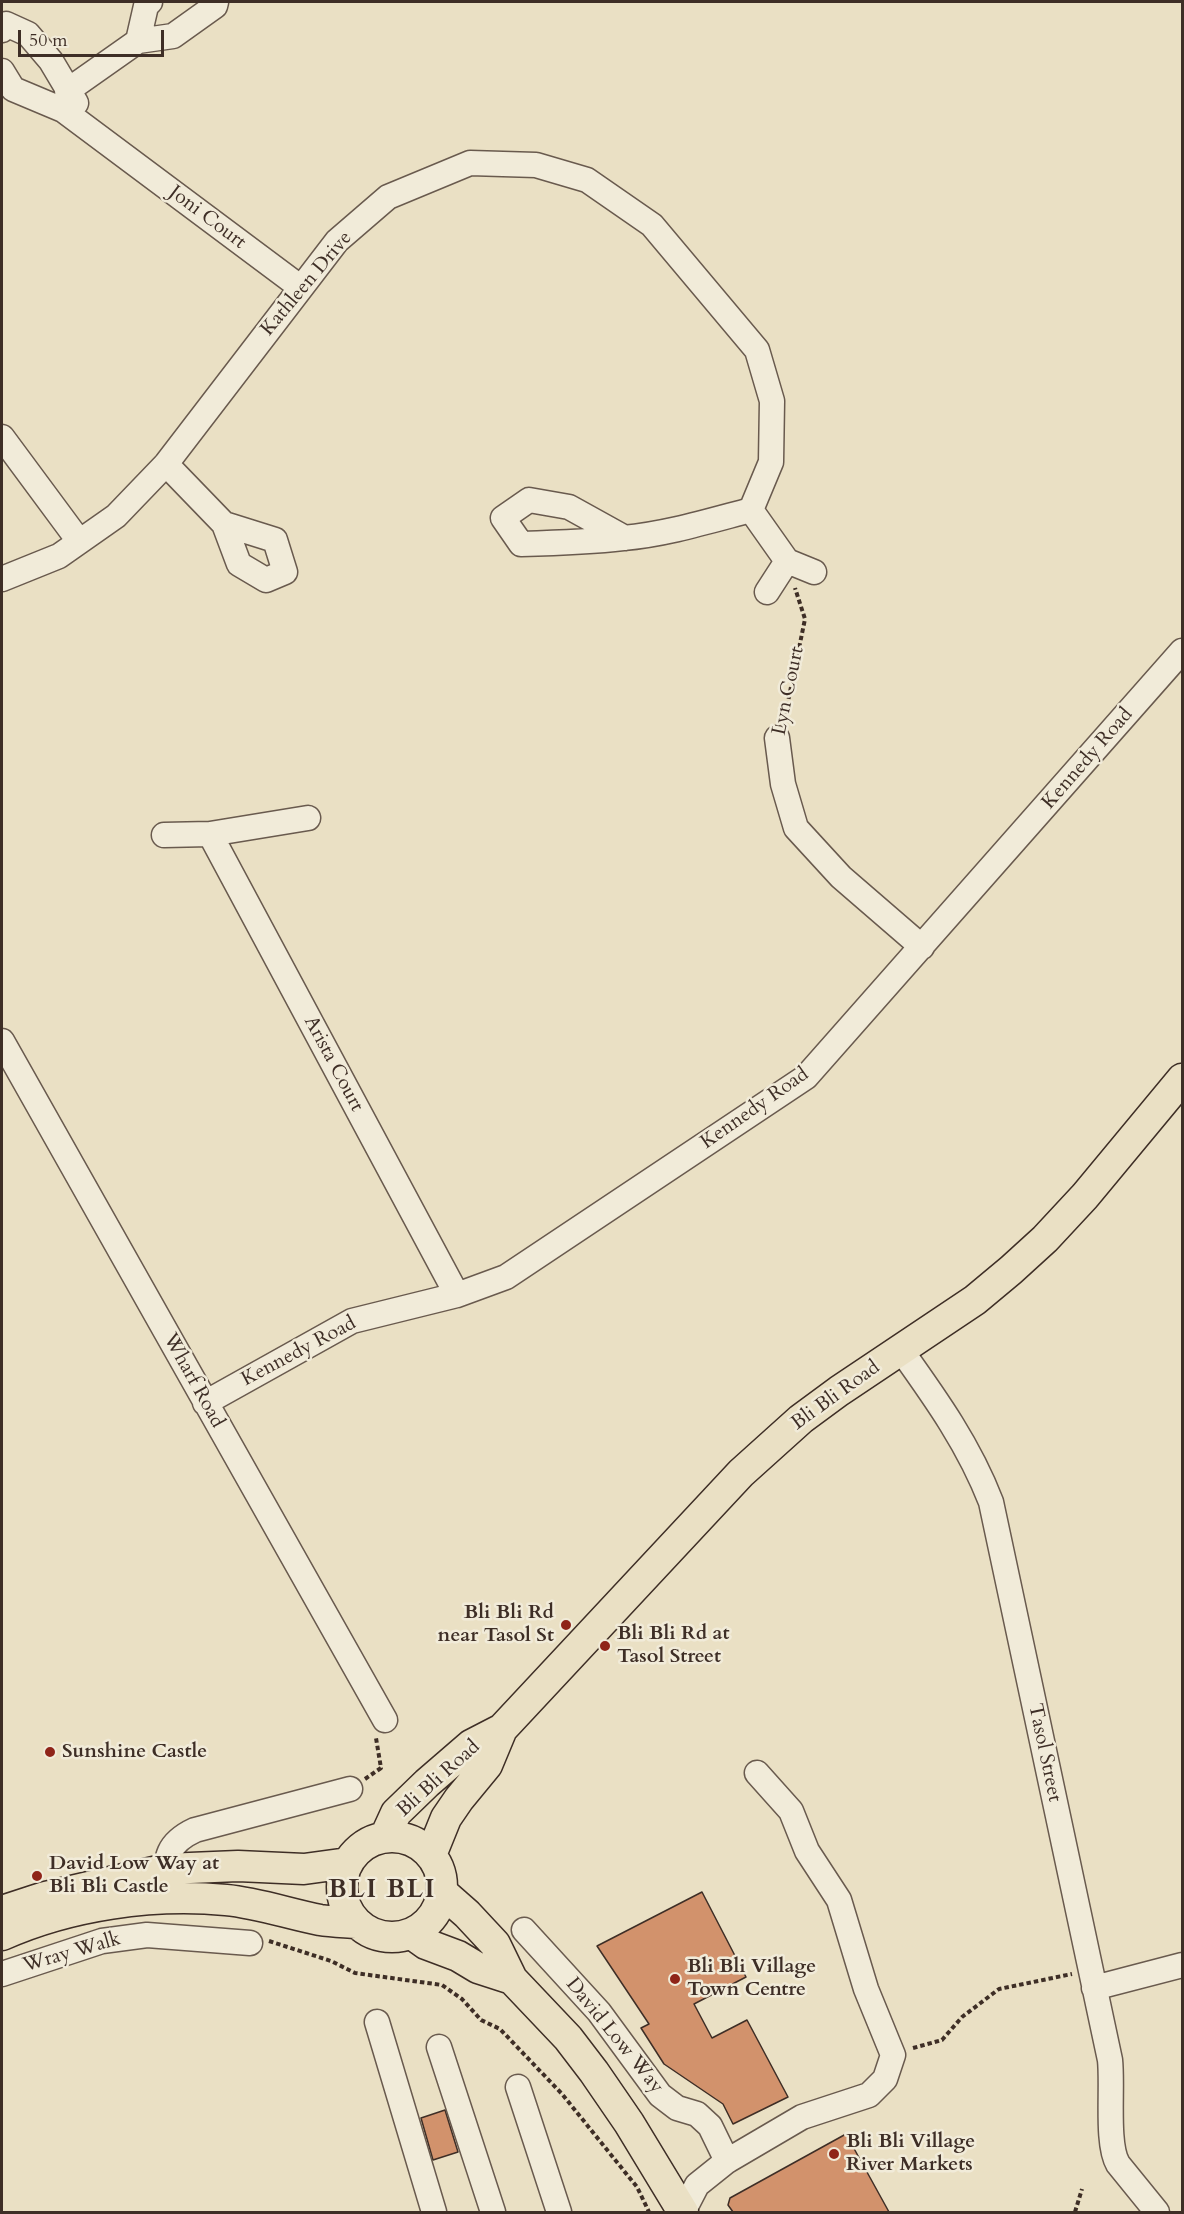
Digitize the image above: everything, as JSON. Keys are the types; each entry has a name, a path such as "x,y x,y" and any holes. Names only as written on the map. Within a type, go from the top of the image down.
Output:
{"main road":[{"name":"Bli Bli Road","path":"385,1837 396,1813 471,1745 502,1729 741,1473 801,1419 975,1300 1045,1239 1085,1196 1182,1079"},
{"name":"Bli Bli Road","path":"431,1855 446,1818 487,1765 502,1729"},
{"path":"385,1837 402,1838 418,1844 431,1855 442,1879 439,1905 433,1917 424,1927 412,1934 398,1937 383,1937 369,1932 357,1923 347,1910 342,1895 343,1879 348,1863 357,1851 370,1842 385,1837"},
{"path":"2,1911 55,1895 166,1869 238,1866 304,1869 348,1863"},
{"name":"David Low Way","path":"442,1892 467,1914 495,1944 512,1979 555,2024 594,2072 629,2123 683,2212"},
{"path":"2,1935 19,1927 93,1907 165,1899 225,1900 260,1905 322,1920 357,1923"},
{"name":"David Low Way","path":"412,1934 426,1944 458,1956 478,1968 512,1979"}],"street":[{"path":"138,41 146,6 150,2"},
{"path":"67,91 138,41 173,36 215,6 216,2"},
{"name":"Joni Court","path":"2,30 6,24 28,34 51,61 67,91 94,128 114,148"},
{"name":"Joni Court","path":"2,71 13,89 63,110 300,287"},
{"name":"Kathleen Drive","path":"2,579 59,556 116,516 166,464 337,241 388,197 470,163 536,165 587,180 652,225 757,350 772,401 771,462 751,510"},
{"path":"2,437 79,542"},
{"path":"166,464 224,524"},
{"path":"625,538 682,529 751,510 787,561 814,572"},
{"path":"767,592 787,561"},
{"name":"Kennedy Road","path":"205,1403 352,1321 457,1295 506,1277 806,1077 1182,651"},
{"name":"Lyn Court","path":"777,738 783,784 796,828 841,877 922,947"},
{"path":"164,835 210,834 308,818"},
{"name":"Arista Court","path":"210,834 457,1295"},
{"name":"Wharf Road","path":"2,1041 385,1720"},
{"name":"Tasol Street","path":"901,1350 961,1436 978,1469 991,1502 1112,2075 1111,2146 1114,2157 1157,2212"},
{"path":"683,2212 697,2185 727,2162 802,2117 869,2095 885,2079 893,2055 866,1989 839,1900 807,1851 791,1811 757,1773"},
{"path":"165,1899 169,1851 173,1844 184,1835 195,1830 350,1789"},
{"name":"David Low Way","path":"524,1930 599,2012 660,2095 676,2108 697,2114 710,2126 727,2162"},
{"name":"Wray Walk","path":"2,1974 102,1941 147,1935 259,1942"},
{"path":"1092,1979 1182,1965"},
{"path":"377,2022 434,2212"},
{"path":"439,2047 493,2212"},
{"path":"518,2087 559,2212"}],"path":[{"name":"Lyn Court","path":"777,738 785,718 805,619 787,561"},
{"path":"350,1789 381,1768 375,1732 385,1720"},
{"path":"259,1942 331,1961 355,1973 442,1985 462,1999 481,2020 500,2029 562,2094 637,2187 649,2212"},
{"path":"893,2055 942,2040 962,2017 999,1989 1092,1979"},
{"path":"1075,2212 1082,2189"}],"building":[{"path":"702,1892 746,1977 694,2004 712,2038 747,2020 788,2097 733,2124 723,2104 664,2064 641,2028 649,2024 597,1946"},
{"path":"445,2110 458,2152 433,2160 421,2118"},
{"name":"Bli Bli Village River Markets","path":"846,2134 889,2212 733,2212 728,2205 730,2198"}],"place":[{"name":"Bli Bli Rd near Tasol St","path":"566,1625"},
{"name":"Bli Bli Rd at Tasol Street","path":"605,1646"},
{"name":"Sunshine Castle","path":"50,1752"},
{"name":"David Low Way at Bli Bli Castle","path":"37,1876"},
{"name":"Bli Bli Village Town Centre","path":"675,1979"},
{"name":"Bli Bli Village River Markets","path":"834,2154"}],"district":[{"name":"BLI BLI","path":"382,1891"}]}
